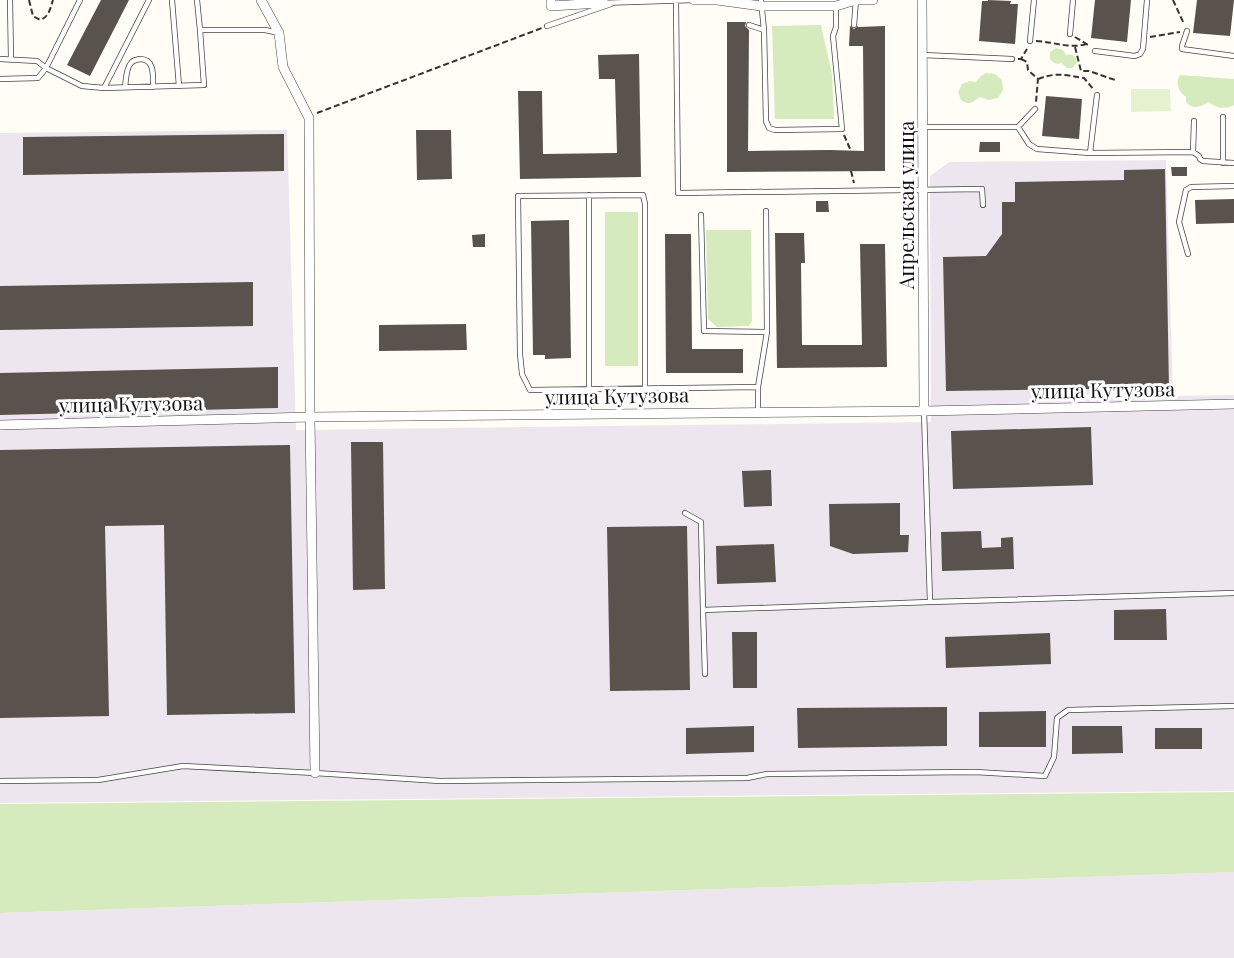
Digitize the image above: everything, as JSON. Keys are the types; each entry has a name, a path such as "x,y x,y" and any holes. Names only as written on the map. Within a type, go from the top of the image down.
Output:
{"street":[{"path":"261,0 279,33 283,67 309,118 315,773"},
{"path":"551,0 551,6 602,1"},
{"path":"694,0 836,6 856,0 873,0"},
{"name":"Апрельская улица","path":"922,0 924,411"},
{"name":"улица Кутузова","path":"0,425 310,417 924,411 1234,404"}],"lane":[{"path":"10,0 11,59"},
{"path":"0,78 38,78 46,68 80,0"},
{"path":"104,88 148,0"},
{"path":"172,0 179,86"},
{"path":"0,59 37,61 82,86 104,88 204,85 197,0"},
{"path":"602,1 694,0"},
{"path":"854,25 856,0"},
{"path":"1030,41 1034,0"},
{"path":"1070,34 1073,0"},
{"path":"1095,51 1135,56 1140,54 1143,49 1147,0"},
{"path":"676,1 678,193 982,189 983,205"},
{"path":"547,26 618,2"},
{"path":"760,3 764,30 766,121 769,128 775,130 842,129 834,36 836,6"},
{"path":"749,25 764,30"},
{"path":"200,30 265,30 279,33"},
{"path":"1187,31 1182,49 1234,56"},
{"path":"923,56 1012,59"},
{"path":"125,87 129,66 137,59 150,62 153,68 153,87"},
{"path":"1090,153 1097,95"},
{"path":"923,127 1018,127 1035,109"},
{"path":"1223,117 1223,163"},
{"path":"1193,152 1194,121"},
{"path":"1018,127 1029,144 1037,149 1090,153 1193,152 1203,161 1234,163"},
{"path":"1188,254 1179,222 1186,190 1191,187 1234,186"},
{"path":"589,195 589,413"},
{"path":"645,389 644,195 518,196 520,354 522,374 530,390 588,390 645,389 758,387"},
{"path":"758,411 758,387 767,332 766,211"},
{"path":"701,216 704,331 767,332"},
{"path":"924,411 930,602"},
{"path":"685,513 701,522 705,674"},
{"path":"703,610 1234,593"},
{"path":"0,781 98,780 183,766 440,781 747,778 767,774 940,772 1045,776 1054,757 1057,718 1068,710 1234,706"}],"path":[{"path":"28,0 33,16 40,20 50,12 53,0"},
{"path":"1144,38 1187,31 1173,0"},
{"path":"309,118 547,26"},
{"path":"1070,34 1095,51"},
{"path":"1021,59 1030,41 1075,47 1087,44"},
{"path":"1075,47 1081,71 1089,71 1115,80"},
{"path":"1012,59 1027,62 1028,70 1038,79"},
{"path":"1084,78 1089,71"},
{"path":"1038,79 1051,74 1084,78 1097,95"},
{"path":"1035,109 1038,79"},
{"path":"842,129 851,151"},
{"path":"851,171 855,190"}],"shaded area":[{"path":"287,130 296,430 931,422 930,176 949,162 1166,160 1173,396 1234,395 1234,791 0,803 0,133"},
{"path":"1234,872 1234,958 0,958 0,913"}],"green space":[{"path":"821,25 832,74 834,119 775,119 772,26"},
{"path":"1056,48 1063,50 1066,55 1070,54 1075,57 1077,62 1073,68 1067,68 1062,63 1054,63 1050,59 1050,52"},
{"path":"986,73 995,74 1002,80 1003,90 998,98 989,100 980,97 969,103 961,100 958,92 962,84 970,81 976,82"},
{"path":"1180,75 1234,79 1234,105 1221,108 1208,102 1200,106 1191,106 1186,102 1186,97 1178,87"},
{"path":"1131,89 1170,89 1171,111 1131,112"},
{"path":"605,212 638,212 638,366 605,366"},
{"path":"706,230 751,230 752,321 749,326 717,327 708,319"},
{"path":"1234,792 1234,872 0,913 0,804"}],"building":[{"path":"101,0 129,0 90,76 67,65"},
{"path":"1095,0 1131,0 1127,42 1091,38"},
{"path":"1197,0 1234,0 1230,36 1193,33"},
{"path":"982,1 1011,1 1010,4 1018,4 1015,44 979,41"},
{"path":"727,22 746,22 745,26 749,30 748,151 864,151 863,46 849,46 850,26 854,29 858,26 885,26 885,171 727,172"},
{"path":"639,54 641,177 520,179 518,91 542,91 543,154 617,153 615,79 599,79 598,55"},
{"path":"1046,96 1082,99 1079,139 1042,136"},
{"path":"416,130 451,130 452,179 417,180"},
{"path":"284,134 284,171 23,175 23,137"},
{"path":"980,142 1000,142 1000,152 979,152"},
{"path":"1171,167 1187,167 1187,176 1172,176"},
{"path":"1165,169 1169,388 946,391 943,257 986,256 1002,234 1002,202 1015,202 1015,182 1124,180 1124,170"},
{"path":"1234,199 1234,223 1196,224 1195,200"},
{"path":"816,201 828,201 829,212 816,212"},
{"path":"569,220 571,358 545,359 545,355 533,355 531,221"},
{"path":"775,233 804,233 805,263 801,263 802,345 862,345 860,244 885,244 887,367 777,368"},
{"path":"485,234 485,247 473,247 472,235"},
{"path":"665,234 691,234 692,349 743,349 743,373 666,373"},
{"path":"253,282 253,326 0,330 0,286"},
{"path":"466,324 467,350 379,351 379,325"},
{"path":"278,367 278,408 0,415 0,373"},
{"path":"1091,427 1093,485 953,489 951,431"},
{"path":"351,442 383,442 385,589 353,590"},
{"path":"290,445 295,713 167,715 164,525 105,526 109,716 0,718 0,450"},
{"path":"771,470 772,506 744,507 742,471"},
{"path":"900,503 900,535 909,535 908,552 853,554 830,546 829,504"},
{"path":"687,526 690,690 610,691 607,527"},
{"path":"981,531 982,548 1001,547 1001,538 1013,537 1014,569 942,571 941,532"},
{"path":"774,544 776,582 717,584 716,546"},
{"path":"1166,609 1167,640 1114,640 1114,610"},
{"path":"732,632 757,632 757,688 733,688"},
{"path":"1050,633 1051,664 946,668 945,637"},
{"path":"947,707 947,746 798,748 797,708"},
{"path":"1046,711 1046,747 979,747 979,712"},
{"path":"754,726 754,752 686,754 686,728"},
{"path":"1072,726 1122,726 1123,753 1072,754"},
{"path":"1155,728 1202,728 1202,749 1155,749"}]}
